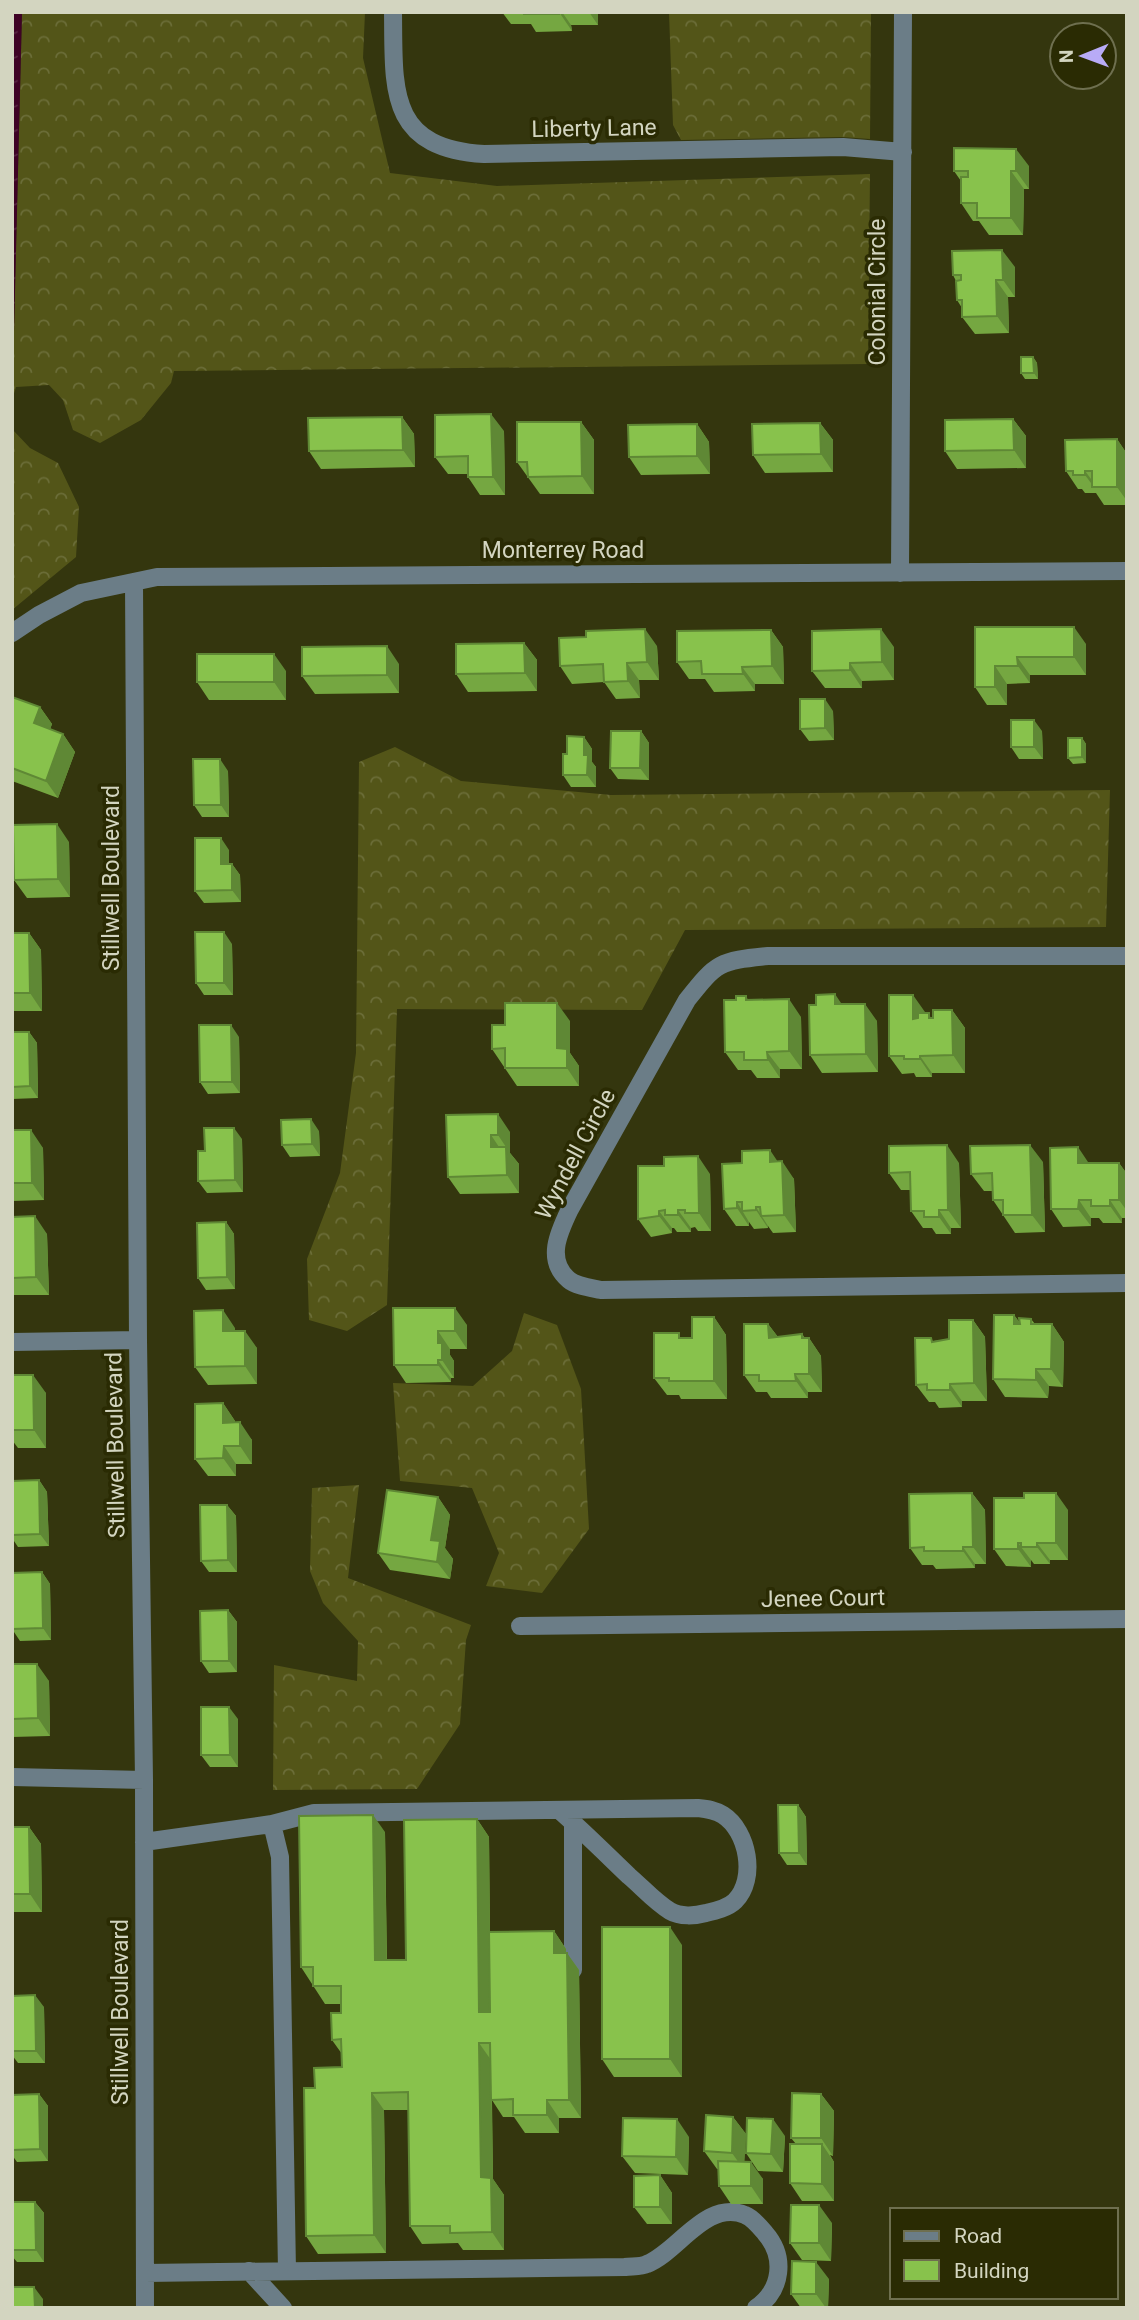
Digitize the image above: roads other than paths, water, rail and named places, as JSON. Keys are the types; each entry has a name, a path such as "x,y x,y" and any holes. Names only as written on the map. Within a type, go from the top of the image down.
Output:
{"street":[{"name":"Liberty Lane","path":"393,12 394,82 402,114 421,136 444,149 484,154 843,147 902,152"},
{"name":"Colonial Circle","path":"900,573 903,12"},
{"name":"Monterrey Road","path":"12,633 81,593 171,577 1127,571"},
{"name":"Stillwell Boulevard","path":"134,582 138,1340 144,1780 145,2308"},
{"name":"Wyndell Circle","path":"1127,956 768,956 720,964 706,976 687,1000 570,1209 559,1231 555,1251 560,1268 570,1282 601,1290 1127,1283"},
{"path":"12,1342 138,1340"},
{"name":"Jenee Court","path":"520,1626 1127,1619"},
{"path":"12,1777 144,1780"},
{"path":"144,1842 272,1824 314,1813 559,1810 713,1809 735,1826 741,1839 747,1865 746,1883 735,1901 716,1911 694,1916 671,1912 648,1894 559,1810"},
{"path":"573,1823 573,1970"},
{"path":"272,1824 280,1857 286,2270"},
{"path":"145,2273 645,2265 659,2258 711,2216 730,2213 745,2215 759,2225 779,2256 775,2289 766,2301 756,2308"},
{"path":"249,2271 283,2308"}],"water":[{"path":"12,12 22,12 12,335"}]}
